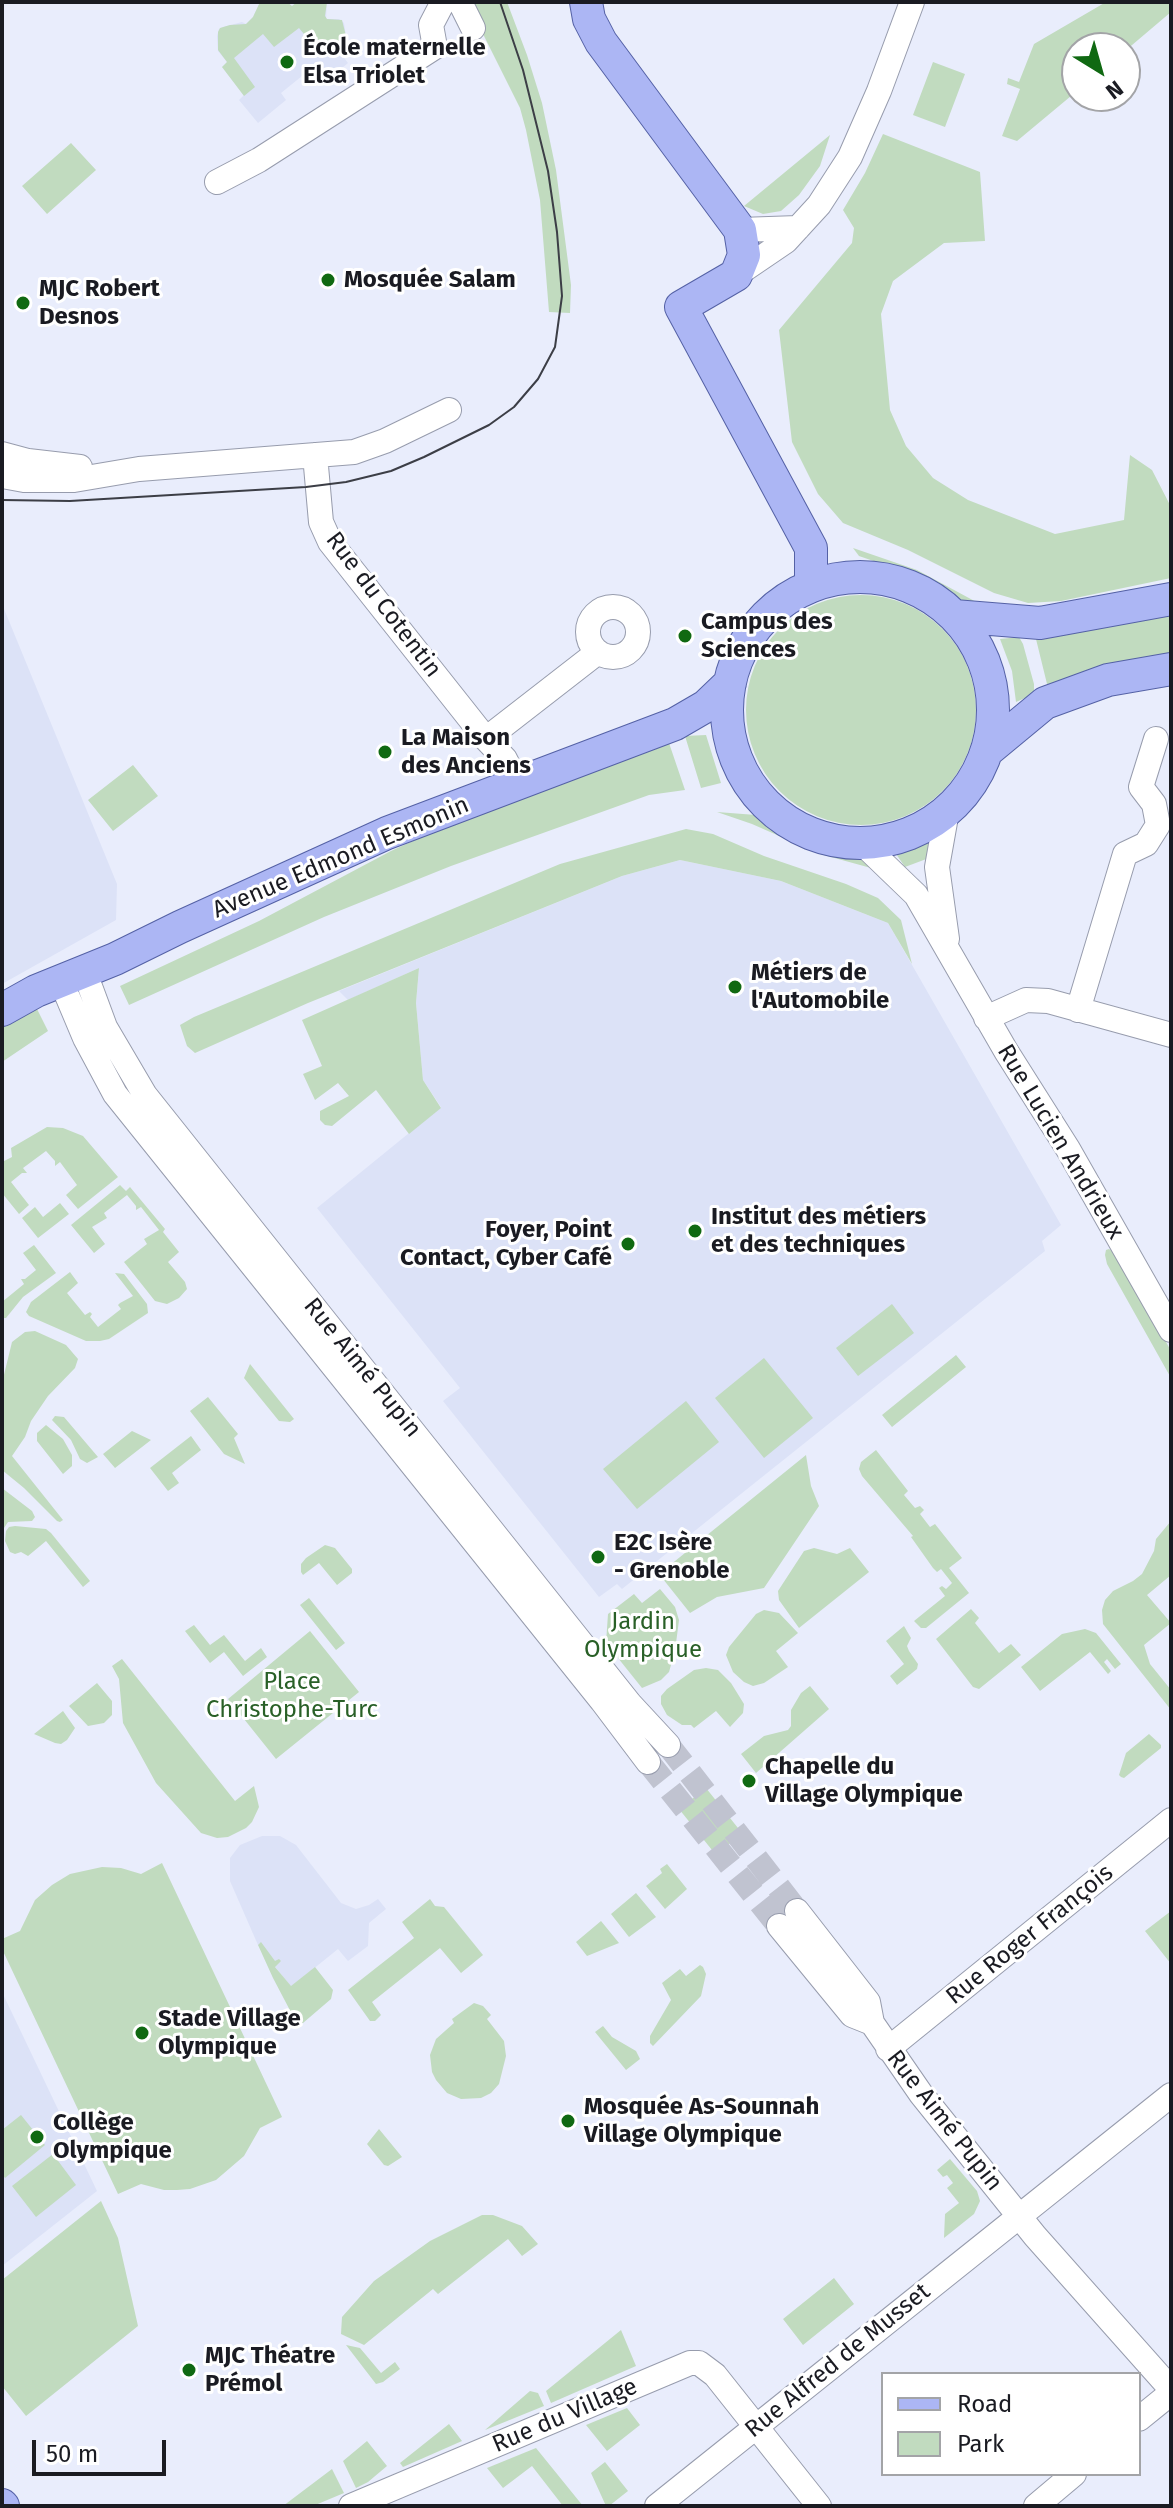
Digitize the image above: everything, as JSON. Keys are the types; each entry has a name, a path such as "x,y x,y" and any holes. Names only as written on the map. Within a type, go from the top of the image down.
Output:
{"main road":[{"path":"586,2 589,19 601,42 740,230 744,255 736,275 690,303"},
{"path":"690,303 841,563 861,578"},
{"path":"690,303 811,548 811,586"},
{"path":"861,578 887,580 912,587 934,599 954,616 976,645 990,679 993,715 987,751 971,783 947,811 903,836 862,843 820,837 783,819 760,798 742,773 729,734 727,708 738,656 752,632 769,613 811,586 836,579 861,578"},
{"path":"954,616 1040,623 1171,599"},
{"path":"987,751 1045,703 1108,680 1171,669"},
{"name":"Avenue Edmond Esmonin","path":"2,1010 387,833 648,736 706,706 730,683"},
{"path":"686,718 719,726 729,734"}],"street":[{"path":"217,182 259,160 435,47 431,25 443,2"},
{"path":"460,2 473,28"},
{"path":"736,275 786,241 819,205 850,157 879,91 912,2"},
{"path":"740,230 798,228"},
{"path":"2,476 24,480 74,480 139,469 354,452 385,441 449,410"},
{"path":"2,454 28,461 77,467 139,469"},
{"name":"Rue du Cotentin","path":"315,455 321,522 330,542 505,759 518,785"},
{"path":"486,739 598,652"},
{"path":"1078,1010 1125,854 1146,844 1165,827 1154,804 1141,787 1156,739"},
{"name":"Rue Lucien Andrieux","path":"947,811 937,867 949,953"},
{"name":"Rue Lucien Andrieux","path":"862,843 916,895 986,1018 1068,1149 1171,1330"},
{"name":"Rue Aimé Pupin","path":"73,977 85,1038 115,1094 597,1694 648,1762"},
{"name":"Rue Aimé Pupin","path":"73,977 145,1095 630,1704 668,1745"},
{"path":"986,1018 1026,1000 1048,1001 1171,1035"},
{"name":"Rue Roger François","path":"888,2049 1171,1820"},
{"name":"Rue Aimé Pupin","path":"788,1918 868,2002 872,2023 888,2049 1019,2217 1171,2391"},
{"name":"Rue Alfred de Musset","path":"657,2506 1171,2095"},
{"name":"Rue du Village","path":"351,2506 690,2363 707,2366 819,2506"},
{"path":"1141,2417 1171,2391"},
{"path":"1036,2506 1072,2476"}],"shaded area":[{"name":"École maternelle Elsa Triolet","path":"260,2 287,2 292,6 297,2 327,2 326,19 339,19 344,23 344,45 338,50 348,63 320,86 307,72 281,93 286,100 258,123 239,100 244,95 222,67 227,62 218,51 217,36 223,27 242,22 246,24"},
{"path":"2,604 117,884 116,920 2,984"},
{"name":"Institut des métiers et des techniques","path":"680,860 781,881 888,923 1061,1225 1042,1241 1045,1251 622,1589 617,1584 599,1597 443,1401 460,1388 317,1208 441,1107 423,1080 416,1003 419,968 348,1000 339,991 622,876"},
{"path":"262,1836 280,1836 296,1845 341,1903 356,1909 378,1899 386,1909 369,1923 368,1946 348,1961 338,1949 291,1987 258,1945 230,1881 230,1858 240,1845"},
{"name":"Collège Olympique","path":"2,1992 97,2191 2,2266"}],"green space":[{"path":"260,2 287,2 292,6 297,2 327,2 325,16 327,19 342,20 346,36 344,45 338,50 335,47 323,57 299,28 274,47 263,34 234,58 255,87 244,96 222,67 227,62 218,50 218,32 220,28 230,25 246,24"},
{"path":"467,2 507,2 527,55 542,103 556,170 571,285 570,313 549,312 540,200 526,130 520,108"},
{"path":"1106,2 1171,2 1171,12 1141,37 1141,32 1061,32 1061,104 1017,141 1002,136 1020,89 1007,84 1008,78 1019,82 1034,44"},
{"path":"933,62 965,74 945,127 913,115"},
{"path":"883,134 980,172 985,241 944,243 893,281 881,314 890,410 906,446 933,478 968,500 1055,534 1124,520 1130,455 1152,470 1171,507 1171,578 1061,601 1028,603 994,593 908,550 843,523 818,494 792,442 779,330 852,243 854,228 843,210"},
{"path":"830,135 820,166 799,195 781,211 763,214 744,206"},
{"path":"71,143 96,170 47,214 22,186"},
{"path":"853,548 917,570 980,604 972,609 908,573 859,556"},
{"path":"861,595 905,604 942,629 967,666 976,710 967,754 942,791 905,816 861,825 817,816 780,791 755,754 746,710 755,666 780,629 817,604"},
{"path":"1171,611 1171,656 1048,688 1035,635"},
{"path":"1019,637 1034,684 1034,694 1016,702 1012,671 1000,639"},
{"path":"706,735 721,783 701,788 685,736"},
{"path":"669,743 685,790 649,795 451,866 324,917 129,1005 120,986 259,921 430,833"},
{"path":"133,765 158,796 113,831 88,800"},
{"path":"717,812 756,815 773,829 795,839 872,860 883,876 871,868 820,854"},
{"path":"686,829 713,834 878,898 901,920 912,964 888,923 781,881 680,860 622,876 308,1003 195,1053 187,1046 180,1025 194,1017 560,864"},
{"path":"928,834 929,858 905,867 892,848 906,846"},
{"path":"419,968 416,1003 423,1080 441,1108 409,1134 376,1090 332,1126 325,1125 320,1120 320,1111 349,1096 338,1083 315,1100 303,1074 322,1066 302,1020"},
{"path":"36,1007 48,1031 2,1062 2,1024"},
{"path":"47,1127 63,1128 83,1136 118,1177 78,1209 66,1195 77,1185 60,1162 55,1166 55,1161 46,1151 23,1168 27,1173 22,1173 11,1182 29,1205 19,1214 2,1193 2,1162 12,1157 11,1148"},
{"path":"120,1185 126,1191 130,1187 165,1229 163,1232 179,1252 168,1262 187,1289 167,1304 155,1301 124,1262 147,1244 144,1239 159,1230 141,1207 136,1210 127,1195 104,1213 107,1218 92,1227 105,1244 94,1253 71,1225"},
{"path":"60,1203 69,1214 38,1238 22,1218 35,1207 43,1217"},
{"path":"34,1245 56,1273 23,1297 6,1318 2,1318 2,1302 24,1284 21,1279 36,1270 23,1253"},
{"path":"1109,1249 1118,1255 1171,1351 1171,1378 1107,1264 1105,1255"},
{"path":"70,1272 78,1283 67,1293 85,1315 92,1314 90,1317 98,1327 121,1309 120,1303 133,1296 115,1273 124,1274 147,1304 148,1313 109,1339 100,1341 86,1341 29,1316 26,1312 31,1302"},
{"path":"892,1304 914,1333 858,1376 836,1348"},
{"path":"35,1331 66,1345 78,1359 75,1368 48,1396 12,1456 63,1520 60,1522 2,1470 2,1383 12,1342 25,1332"},
{"path":"956,1355 966,1367 892,1427 882,1415"},
{"path":"764,1358 813,1418 764,1458 715,1398"},
{"path":"250,1364 294,1419 290,1422 279,1421 244,1378"},
{"path":"208,1397 238,1434 234,1438 245,1464 224,1454 190,1411"},
{"path":"686,1401 719,1442 637,1509 603,1469"},
{"path":"55,1416 64,1417 98,1457 87,1463 80,1459 71,1440 52,1420"},
{"path":"46,1425 63,1439 72,1455 72,1466 63,1474 37,1441 37,1433"},
{"path":"132,1431 151,1440 115,1468 103,1454"},
{"path":"191,1436 201,1450 172,1473 179,1483 168,1491 150,1468"},
{"path":"876,1450 908,1491 904,1495 915,1508 920,1506 924,1510 920,1514 930,1527 935,1524 962,1558 949,1568 969,1593 926,1628 921,1628 914,1621 945,1596 939,1588 942,1586 946,1589 952,1583 941,1569 937,1572 933,1568 913,1536 862,1476 859,1469 861,1462"},
{"name":"Jardin Olympique","path":"806,1455 811,1486 819,1506 764,1588 717,1597 690,1613 659,1574"},
{"path":"2,1488 32,1511 35,1517 32,1521 8,1522 2,1531"},
{"path":"1171,1521 1171,1575 1147,1595 1171,1623 1144,1645 1150,1664 1171,1690 1171,1710 1103,1624 1102,1610 1105,1600 1113,1591 1142,1574 1154,1551 1156,1539"},
{"path":"15,1526 46,1529 90,1581 83,1587 46,1541 28,1556 10,1552 5,1541 6,1531"},
{"path":"325,1545 335,1548 352,1569 352,1573 337,1585 319,1563 303,1575 301,1572 301,1564 306,1558"},
{"path":"814,1548 837,1554 850,1548 869,1572 799,1628 779,1600 778,1591 804,1551"},
{"name":"Jardin Olympique","path":"660,1589 675,1607 679,1620 675,1651 669,1672 661,1680 642,1688 606,1643 608,1614 634,1594 642,1603"},
{"path":"309,1598 345,1643 336,1650 300,1605"},
{"path":"971,1609 979,1618 975,1623 999,1653 1011,1644 1021,1655 979,1689 973,1687 936,1639"},
{"path":"764,1610 779,1613 798,1633 776,1651 788,1667 764,1683 753,1686 733,1672 726,1655 756,1614"},
{"path":"194,1625 210,1645 224,1635 245,1661 261,1648 267,1657 243,1676 224,1652 210,1663 185,1631"},
{"path":"904,1626 911,1638 907,1646 918,1664 917,1669 897,1685 890,1676 904,1664 886,1641"},
{"path":"1085,1629 1096,1633 1121,1664 1115,1669 1107,1659 1104,1662 1111,1671 1108,1674 1090,1652 1040,1691 1021,1667 1062,1634"},
{"name":"Place Christophe-Turc","path":"310,1631 359,1692 276,1759 228,1699"},
{"path":"122,1659 235,1801 254,1786 259,1807 246,1828 228,1837 217,1838 201,1833 156,1783 123,1723 119,1679 112,1666"},
{"path":"694,1670 718,1670 731,1683 744,1704 743,1713 730,1727 716,1711 694,1728 682,1725 667,1715 661,1704 661,1696 667,1689"},
{"path":"97,1683 112,1701 112,1715 104,1723 88,1726 69,1706"},
{"path":"810,1686 829,1709 756,1773 741,1754 764,1736 788,1730 791,1710 801,1693"},
{"path":"63,1711 75,1728 67,1740 61,1744 55,1743 34,1734"},
{"path":"1149,1734 1161,1748 1124,1778 1121,1777 1126,1753"},
{"path":"706,1788 742,1833 716,1855 679,1809"},
{"name":"Stade Village Olympique","path":"162,1863 282,2117 260,2128 244,2156 216,2180 177,2190 141,2184 118,2194 2,1949 2,1939 20,1931 35,1900 70,1874 102,1867 141,1874"},
{"path":"667,1864 687,1889 665,1909 646,1886 662,1873 660,1869"},
{"path":"636,1893 656,1917 629,1937 611,1914"},
{"path":"430,1899 435,1906 444,1907 483,1955 461,1973 440,1948 372,2002 381,2015 370,2021 348,1990 414,1938 402,1922"},
{"path":"1171,1911 1171,1964 1145,1931"},
{"path":"601,1921 619,1943 587,1956 576,1942"},
{"path":"261,1942 275,1961 281,1961 275,1967 291,1986 315,1967 333,1990 331,1999 303,2023 298,2023 294,2018 273,1978 258,1945"},
{"path":"700,1965 706,1974 701,1996 653,2046 650,2036 671,2000 662,1983 680,1969 686,1976"},
{"path":"474,2003 483,2006 491,2015 487,2019 504,2041 506,2056 499,2084 491,2093 481,2098 461,2099 447,2093 436,2080 430,2055 436,2039 454,2023 452,2019"},
{"path":"603,2026 612,2037 636,2051 640,2059 626,2070 595,2032"},
{"path":"21,2115 45,2145 5,2178 2,2174 2,2130"},
{"path":"379,2129 402,2157 388,2166 367,2144"},
{"path":"53,2154 76,2185 36,2217 12,2186"},
{"path":"950,2159 977,2191 980,2201 974,2214 944,2238 945,2214 959,2203 947,2188 953,2183 947,2175 943,2177 937,2170"},
{"path":"101,2201 118,2238 138,2326 26,2416 2,2386 2,2280"},
{"path":"482,2215 493,2215 522,2226 538,2244 522,2256 508,2239 438,2294 433,2289 364,2345 341,2334 342,2317 374,2281 430,2241"},
{"path":"834,2278 854,2304 803,2345 783,2319"},
{"path":"621,2330 636,2366 551,2403 546,2391"},
{"path":"346,2345 360,2348 381,2373 395,2362 400,2369 376,2384"},
{"path":"530,2391 538,2393 544,2406 485,2430"},
{"path":"627,2408 640,2425 607,2451 586,2425"},
{"path":"449,2424 462,2441 403,2467 400,2463"},
{"path":"367,2441 387,2466 356,2488 343,2461"},
{"path":"536,2448 583,2506 563,2506 532,2466 503,2488 487,2468"},
{"path":"605,2462 628,2491 609,2506 606,2506 591,2473"},
{"path":"332,2469 344,2493 313,2506 283,2506"}],"tunnel":[{"path":"668,1745 797,1911"},
{"path":"648,1762 779,1926"}],"tram line":[{"path":"2,500 70,501 346,482 391,471 424,457 489,425 514,407 538,379 555,347 562,296 548,171 523,70 500,2"}],"place":[{"name":"École maternelle Elsa Triolet","path":"287,62"},
{"name":"Mosquée Salam","path":"328,280"},
{"name":"MJC Robert Desnos","path":"23,303"},
{"name":"Campus des Sciences","path":"685,636"},
{"name":"La Maison des Anciens","path":"385,752"},
{"name":"Métiers de l'Automobile","path":"735,987"},
{"name":"Institut des métiers et des techniques","path":"695,1231"},
{"name":"Foyer, Point Contact, Cyber Café","path":"628,1244"},
{"name":"E2C Isère - Grenoble","path":"598,1557"},
{"name":"Chapelle du Village Olympique","path":"749,1781"},
{"name":"Stade Village Olympique","path":"142,2033"},
{"name":"Mosquée As-Sounnah Village Olympique","path":"568,2121"},
{"name":"Collège Olympique","path":"37,2137"},
{"name":"MJC Théatre Prémol","path":"189,2370"}]}
